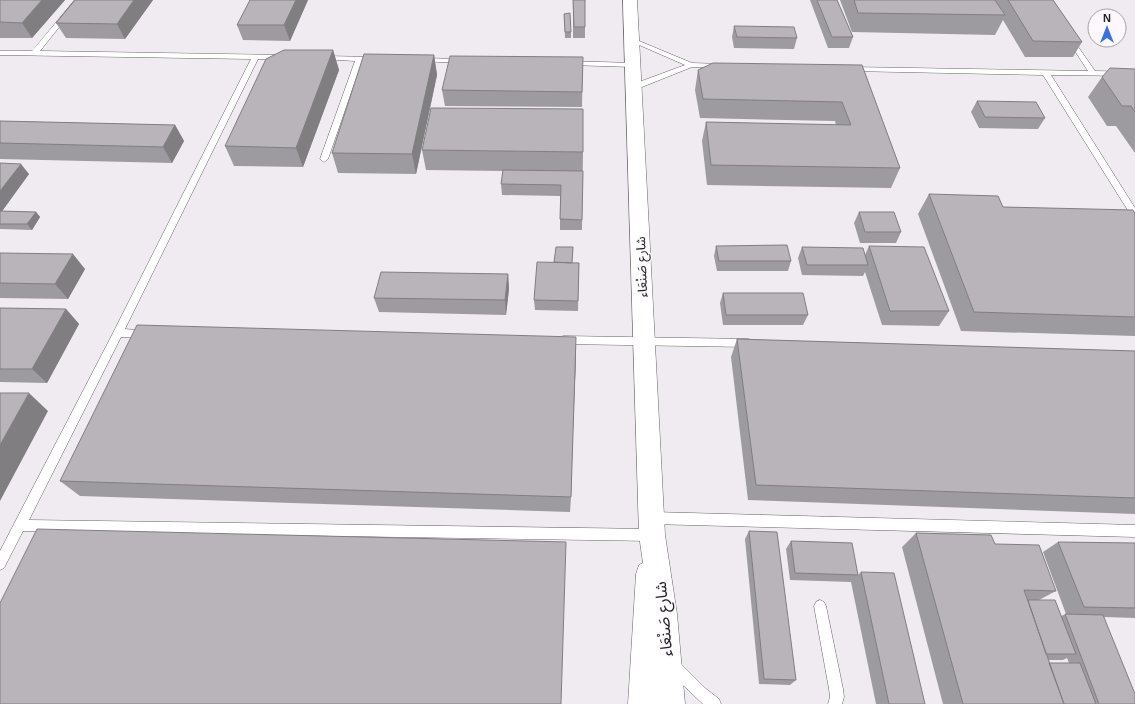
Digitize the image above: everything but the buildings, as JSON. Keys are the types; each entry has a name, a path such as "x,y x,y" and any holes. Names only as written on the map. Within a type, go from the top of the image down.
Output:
{"street":[{"name":"شارع صَنْعَاء","path":"630,0 652,526 664,614 670,704"},
{"name":"شارع صَنْعَاء","path":"644,704 645,629 652,526"}],"lane":[{"path":"34,54 78,0"},
{"path":"1065,32 1093,73"},
{"path":"632,40 691,65 731,66"},
{"path":"0,53 292,57"},
{"path":"0,564 118,333 254,57"},
{"path":"314,58 382,59"},
{"path":"324,159 359,59"},
{"path":"414,60 468,61"},
{"path":"563,63 633,65"},
{"path":"634,87 691,65"},
{"path":"841,68 1135,74"},
{"path":"1046,73 1131,213"},
{"path":"118,333 158,334"},
{"path":"557,340 755,344"},
{"path":"20,525 652,526 1135,531"},
{"path":"820,606 836,689 837,696 835,704"},
{"path":"666,659 700,693 714,704"}]}
